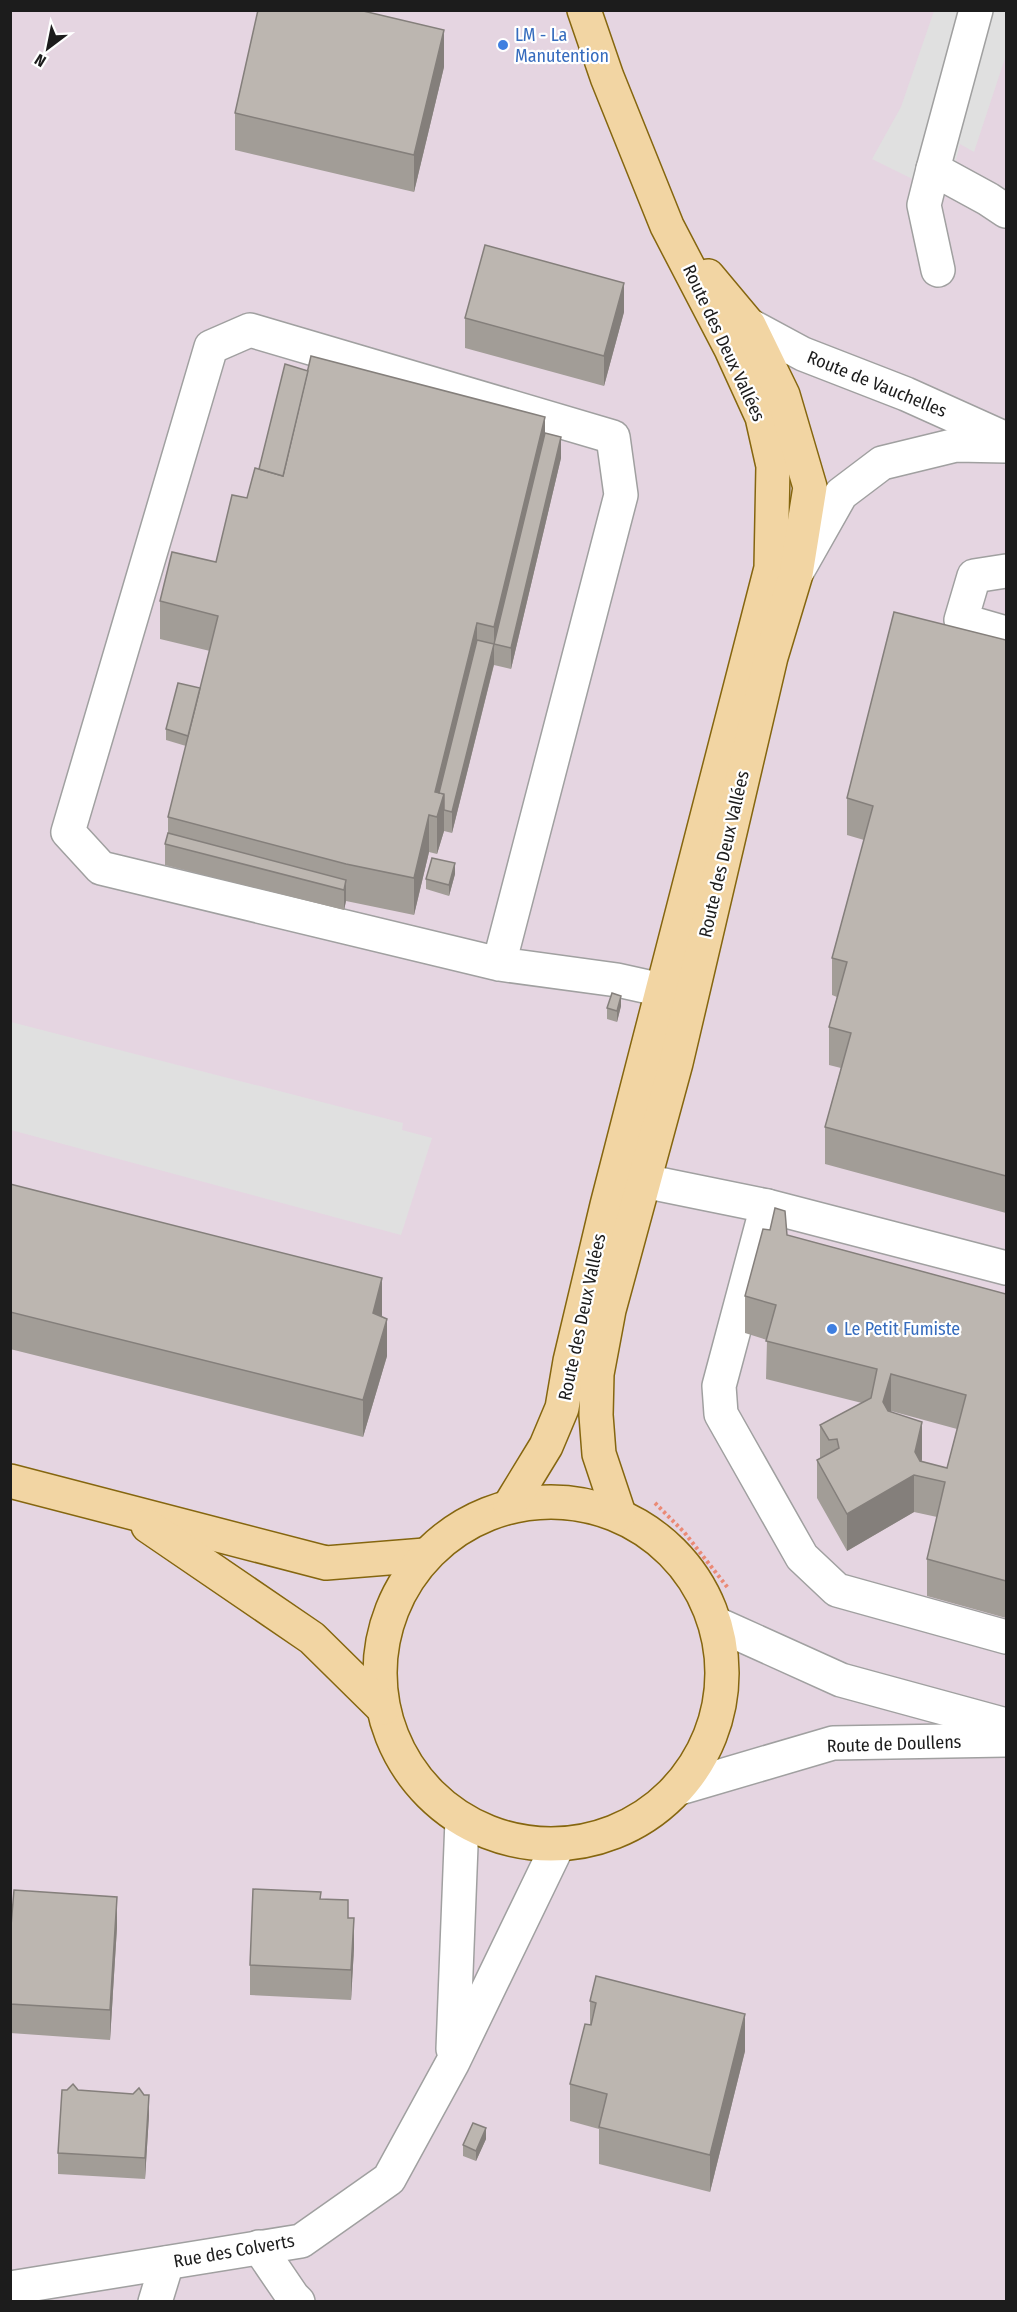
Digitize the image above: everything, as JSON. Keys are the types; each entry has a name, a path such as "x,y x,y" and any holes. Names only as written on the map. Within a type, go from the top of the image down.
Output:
{"main road":[{"name":"Route des Deux Vallées","path":"510,1505 546,1446 562,1408 570,1361 607,1205 731,718 767,591 771,568 773,466 762,417 731,349 667,226 607,77 584,10"},
{"name":"Route des Deux Vallées","path":"619,1514 599,1454 596,1415 597,1374 609,1310 676,1063 771,657 796,574 810,487 783,395 749,325 667,226"},
{"path":"10,1481 130,1514 326,1563 425,1555"},
{"path":"566,1501 619,1514 662,1540 696,1578 717,1624 724,1682 711,1739 680,1788 645,1818 604,1837 558,1845 508,1840 462,1820 426,1790 398,1752 382,1708 380,1653 394,1601 425,1555 464,1524 510,1505 566,1501"},
{"path":"130,1514 312,1638 382,1708"}],"street":[{"path":"938,270 924,205 976,10"},
{"path":"933,169 1006,211"},
{"name":"Route de Vauchelles","path":"749,325 803,354 906,394 1006,439"},
{"path":"499,964 621,495 613,437 250,330 211,347 69,832 101,868 499,964 617,980 662,990"},
{"name":"Route de Vauchelles","path":"796,574 841,494 882,463 956,445 1006,446"},
{"path":"1006,571 974,576 961,620 1006,633"},
{"path":"644,1181 767,1206 1006,1268"},
{"path":"767,1206 719,1386 721,1414 802,1557 837,1590 1006,1637"},
{"name":"Route de Doullens","path":"717,1624 841,1680 1006,1725"},
{"name":"Route de Doullens","path":"680,1788 832,1743 1006,1740"},
{"name":"Rue des Colverts","path":"10,2288 301,2241 389,2180 453,2061 462,1820"},
{"path":"453,2061 558,1845"},
{"path":"259,2247 298,2301"},
{"path":"155,2301 167,2263"}],"shaded area":[{"path":"11,11 1006,11 1006,2301 11,2301"},
{"path":"934,11 1006,11 1006,55 974,152 960,144 947,196 872,159 901,107"},
{"path":"11,1022 403,1123 402,1130 432,1138 401,1235 11,1130"}],"building":[{"path":"258,10 359,10 444,30 414,155 235,113"},
{"path":"485,245 624,283 604,356 465,318"},
{"path":"311,356 545,417 494,627 477,623 435,792 444,794 437,817 429,815 414,878 346,864 168,817 218,616 160,601 172,552 216,562 232,495 247,498 255,468 283,476"},
{"path":"285,364 308,371 283,476 259,469"},
{"path":"545,433 561,437 511,648 494,644"},
{"path":"894,612 1006,640 1006,1176 825,1127 851,1033 829,1027 847,962 832,958 873,806 847,798"},
{"path":"477,640 494,644 452,812 444,810 444,794 439,793"},
{"path":"178,683 200,688 188,736 166,729"},
{"path":"168,833 346,880 344,890 165,844"},
{"path":"432,858 455,863 449,885 426,879"},
{"path":"612,993 621,996 617,1011 607,1008"},
{"path":"10,1184 382,1278 373,1313 387,1319 363,1400 10,1312"},
{"path":"775,1208 785,1211 787,1235 1006,1294 1006,1581 927,1559 945,1482 914,1475 847,1514 817,1460 839,1448 837,1439 829,1440 820,1425 871,1398 877,1369 766,1341 776,1305 745,1296 763,1229 770,1230","holes":["891,1374 966,1395 947,1468 920,1461 915,1452 922,1422 888,1411 883,1402"]},
{"path":"253,1889 321,1892 320,1899 348,1900 348,1918 354,1918 351,1970 250,1965"},
{"path":"14,1890 117,1897 110,2010 10,2004 10,1938"},
{"path":"596,1976 745,2014 710,2155 599,2127 607,2094 570,2084 585,2024 591,2025 596,2003 590,2001"},
{"path":"73,2084 78,2090 133,2094 139,2088 144,2095 149,2095 145,2158 58,2153 62,2090 67,2090"},
{"path":"473,2123 486,2128 476,2151 463,2145"}],"place":[{"name":"LM - La Manutention","path":"503,45"},
{"name":"Le Petit Fumiste","path":"832,1329"}]}
